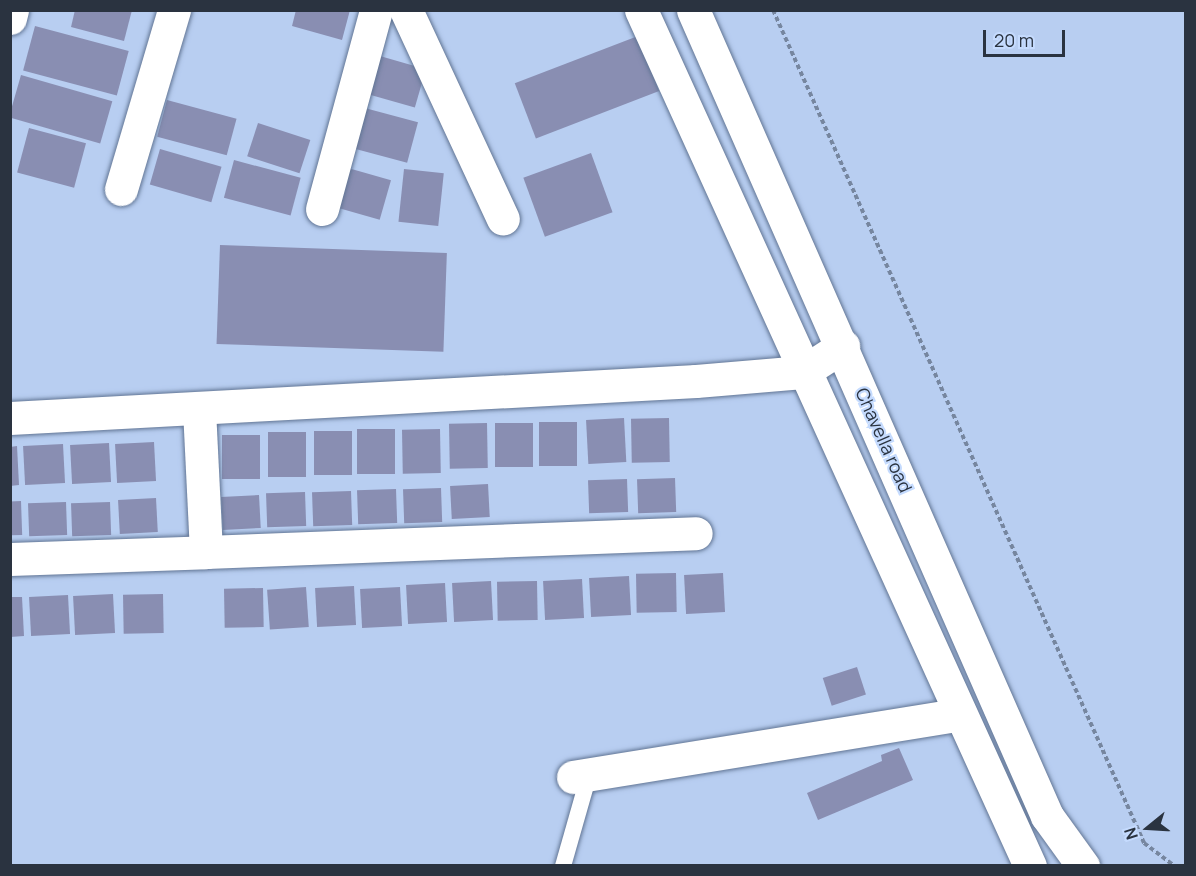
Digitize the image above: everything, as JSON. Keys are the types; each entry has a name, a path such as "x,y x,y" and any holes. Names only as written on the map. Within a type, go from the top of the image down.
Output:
{"main road":[{"path":"10,18 12,10"},
{"path":"121,189 174,10"},
{"path":"322,209 376,10"},
{"path":"406,10 503,219"},
{"path":"641,10 803,372 1030,866"},
{"name":"Chavella road","path":"693,10 843,346 1047,816 1083,866"},
{"path":"10,418 199,410 803,372 843,346"},
{"path":"199,410 206,552"},
{"path":"10,559 696,533"},
{"path":"581,776 960,714"}],"lane":[{"path":"562,866 581,776"}],"path":[{"path":"773,10 1144,843 1174,866"}],"building":[{"path":"75,10 132,10 124,41 71,27"},
{"path":"296,10 350,10 342,40 292,26"},
{"path":"35,26 129,51 117,96 23,70"},
{"path":"638,36 659,91 536,138 515,83"},
{"path":"373,54 426,69 415,108 362,92"},
{"path":"21,75 112,101 100,143 10,118"},
{"path":"167,100 237,119 227,155 157,137"},
{"path":"361,107 418,122 407,163 350,148"},
{"path":"258,123 310,140 299,173 247,156"},
{"path":"29,128 86,143 74,188 17,172"},
{"path":"160,149 222,167 211,202 150,185"},
{"path":"591,153 613,212 545,237 523,178"},
{"path":"234,160 301,178 291,216 224,198"},
{"path":"341,166 391,180 380,220 330,205"},
{"path":"404,169 444,173 438,226 398,222"},
{"path":"220,245 447,253 443,352 217,344"},
{"path":"624,418 626,462 588,464 586,420"},
{"path":"669,418 670,462 632,463 631,419"},
{"path":"539,422 577,422 577,466 539,466"},
{"path":"487,423 488,468 450,469 449,424"},
{"path":"495,423 533,423 533,467 495,467"},
{"path":"357,429 395,429 395,474 357,474"},
{"path":"440,429 441,473 403,474 402,430"},
{"path":"314,431 352,431 352,475 314,475"},
{"path":"268,432 306,432 306,477 268,477"},
{"path":"222,435 260,435 260,479 222,479"},
{"path":"154,442 156,481 117,483 115,444"},
{"path":"109,443 111,482 72,484 70,445"},
{"path":"63,444 65,483 25,485 23,446"},
{"path":"17,446 19,485 10,486 10,447"},
{"path":"675,478 676,512 638,513 637,479"},
{"path":"627,479 628,512 589,513 588,480"},
{"path":"488,484 490,517 452,519 450,486"},
{"path":"441,488 442,522 404,523 403,489"},
{"path":"396,489 397,523 358,524 357,490"},
{"path":"351,491 352,525 313,526 312,492"},
{"path":"305,492 306,526 267,527 266,493"},
{"path":"259,495 261,528 223,530 221,497"},
{"path":"156,498 158,532 120,534 118,500"},
{"path":"10,501 21,501 22,535 11,535"},
{"path":"66,502 67,535 29,536 28,503"},
{"path":"110,502 111,535 72,536 71,503"},
{"path":"676,573 677,612 637,613 636,574"},
{"path":"723,573 725,612 686,614 684,575"},
{"path":"629,576 631,615 591,617 589,578"},
{"path":"582,579 584,618 545,620 543,581"},
{"path":"491,581 493,620 454,622 452,583"},
{"path":"537,581 538,620 498,621 497,582"},
{"path":"445,583 447,622 408,624 406,585"},
{"path":"354,586 356,625 317,627 315,588"},
{"path":"306,587 309,627 270,630 267,590"},
{"path":"400,587 402,626 362,628 360,589"},
{"path":"263,588 264,627 225,628 224,589"},
{"path":"113,594 115,633 75,635 73,596"},
{"path":"163,594 164,633 124,634 123,595"},
{"path":"68,595 70,634 31,636 29,597"},
{"path":"10,597 22,597 24,636 10,637"},
{"path":"857,667 866,695 832,706 823,678"},
{"path":"899,748 913,780 818,820 807,793 882,761 881,755"}]}
